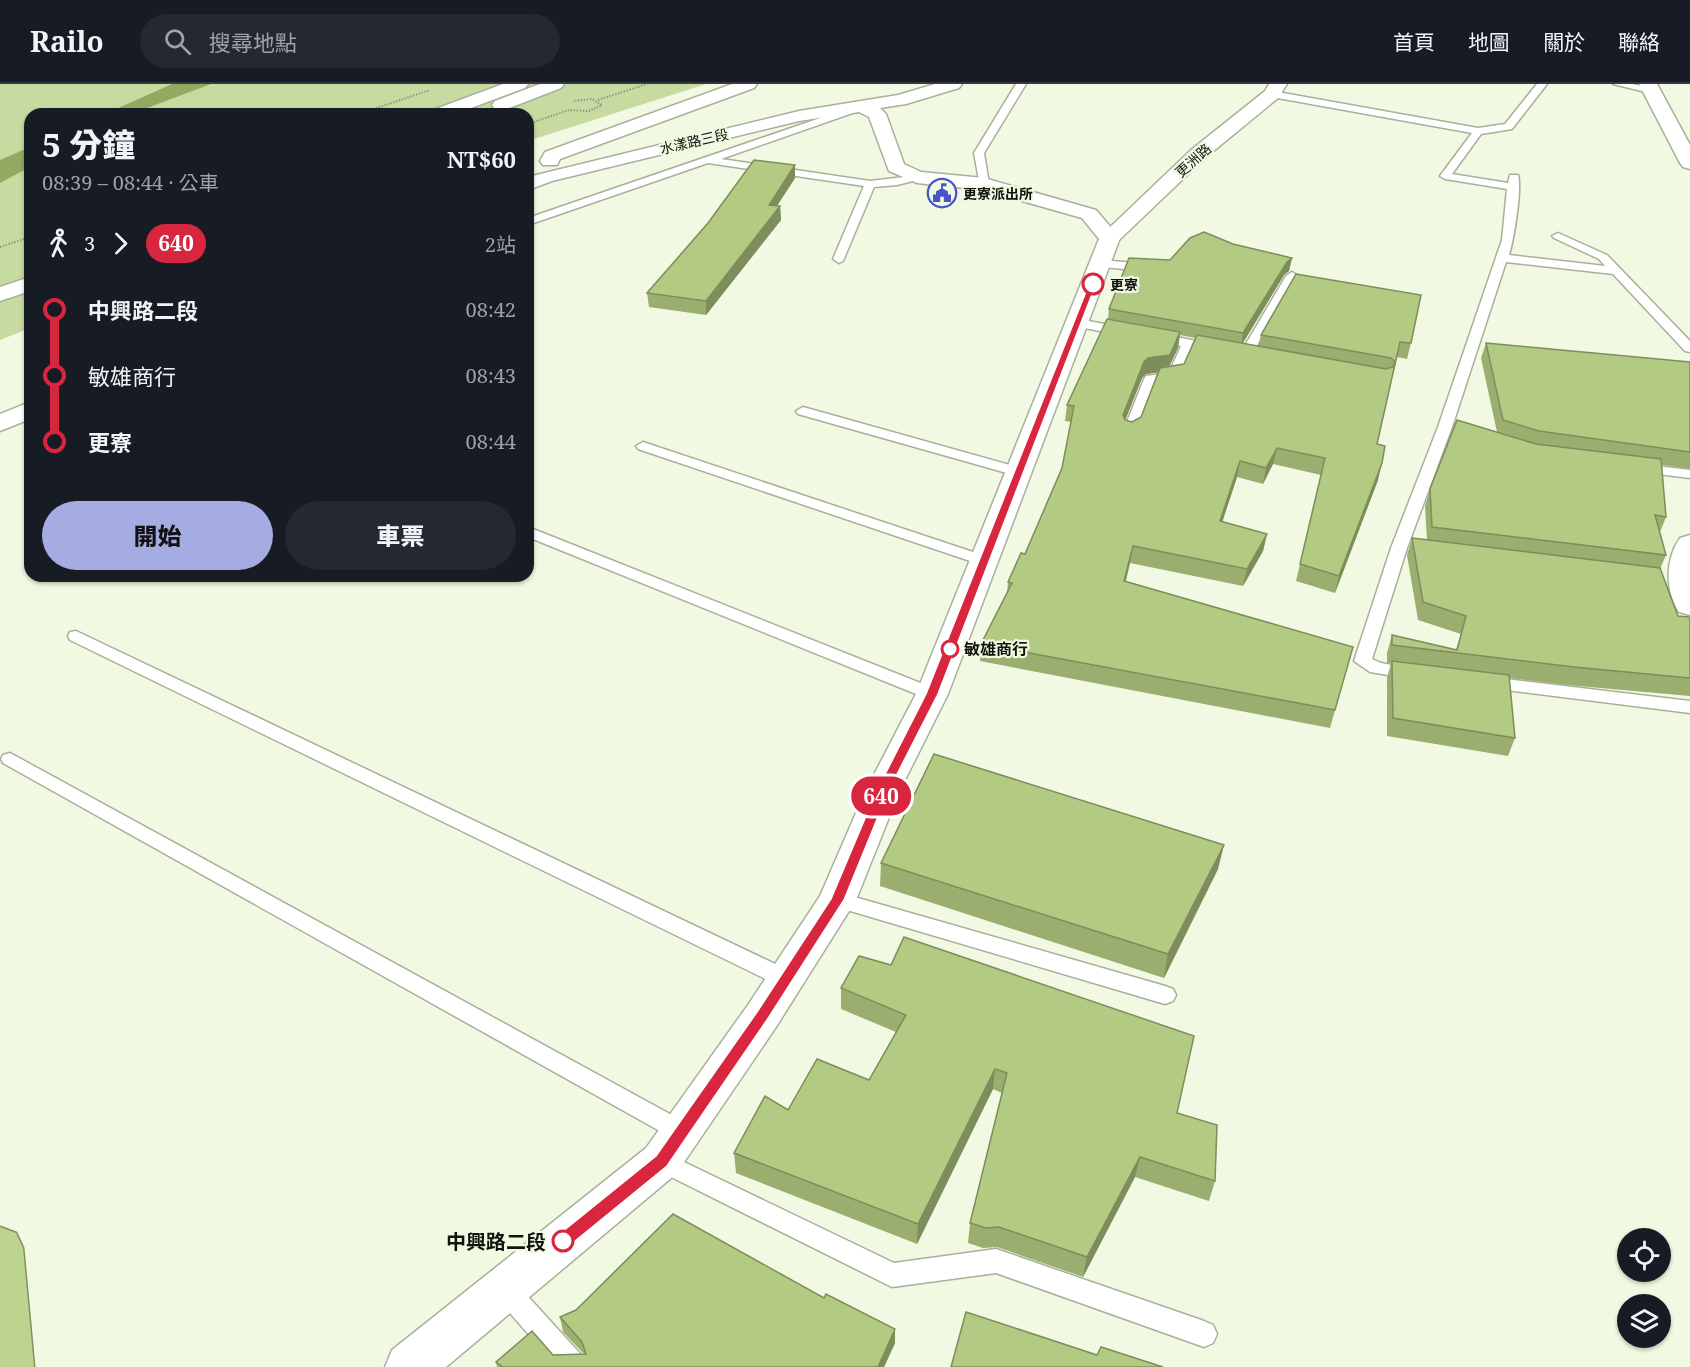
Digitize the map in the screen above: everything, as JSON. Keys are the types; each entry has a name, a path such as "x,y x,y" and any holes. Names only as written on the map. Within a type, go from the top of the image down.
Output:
{"highway":[{"path":"0,1248 10,1367"}],"street":[{"path":"455,108 519,84"},
{"path":"493,108 555,84"},
{"path":"536,181 552,156 748,84"},
{"path":"863,106 890,92 916,84"},
{"name":"水漾路三段","path":"536,181 799,116 900,100 953,84"},
{"path":"1649,87 1690,163"},
{"name":"更洲路","path":"1105,251 1198,154 1275,89"},
{"path":"409,1367 662,1161 837,900 883,790 932,694 1105,251 1089,214 984,184 917,177 896,167 877,114 863,106"},
{"path":"0,275 24,268"},
{"path":"0,294 24,286"},
{"path":"0,423 24,413"},
{"path":"1681,589 1690,544"}],"lane":[{"path":"984,184 979,153 1021,84"},
{"path":"1275,89 1478,132 1508,127 1542,84"},
{"path":"1618,84 1649,87"},
{"path":"534,220 863,106"},
{"path":"1425,676 1376,668 1363,661 1451,428 1508,240 1514,182 1445,176 1478,132"},
{"path":"705,160 870,184 897,182 917,177"},
{"path":"839,259 870,184"},
{"path":"1558,236 1603,257 1690,348"},
{"path":"1105,251 1164,268"},
{"path":"1502,258 1618,272"},
{"path":"1078,323 1252,355 1292,276"},
{"path":"1130,432 1151,379 1174,376 1189,343"},
{"path":"803,411 1019,472"},
{"path":"643,446 985,561"},
{"path":"1622,465 1690,474"},
{"path":"534,534 932,694"},
{"path":"76,636 786,979"},
{"path":"1472,681 1690,707"},
{"path":"10,759 682,1132"},
{"path":"837,900 1165,995"},
{"path":"662,1161 892,1275 996,1261 1204,1334"},
{"path":"505,1289 575,1367"}],"path":[{"path":"569,110 567,104 585,99 598,100 647,84"},
{"path":"377,108 436,88"},
{"path":"534,122 569,110 582,112 595,110 602,105 598,100"},
{"path":"0,247 24,239"}],"shaded area":[{"path":"0,84 706,84 534,139 534,108 24,108 24,330 0,340"},
{"path":"172,84 211,84 147,108 118,108"},
{"path":"24,150 24,170 0,183 0,160"}],"building":[{"path":"754,160 795,165 769,205 780,206 706,301 647,293 708,223"},
{"path":"1204,232 1233,244 1292,258 1287,262 1243,333 1109,309 1129,258 1170,260 1190,238"},
{"path":"1296,274 1421,295 1411,343 1400,342 1377,444 1385,446 1382,463 1339,576 1300,564 1325,458 1277,448 1266,468 1240,461 1220,521 1267,534 1247,569 1133,546 1124,581 1353,647 1335,710 981,644 1012,583 1008,582 1021,553 1025,554 1062,468 1074,406 1067,405 1107,319 1180,332 1170,355 1148,358 1144,362 1123,415 1125,420 1132,422 1141,417 1160,368 1184,364 1197,335 1386,369 1393,367 1395,362 1391,358 1261,335"},
{"path":"1486,343 1690,362 1690,452 1539,431 1503,420"},
{"path":"1457,420 1536,444 1661,459 1666,517 1655,515 1666,555 1432,527 1430,489"},
{"path":"1412,538 1660,568 1678,616 1689,617 1690,620 1690,678 1574,667 1392,645 1392,635 1457,650 1466,616 1423,602"},
{"path":"1392,661 1509,675 1515,738 1393,718"},
{"path":"934,754 1224,845 1168,954 881,863"},
{"path":"904,937 1194,1036 1177,1113 1217,1125 1215,1181 1140,1157 1087,1257 999,1227 986,1228 970,1223 1007,1073 995,1069 918,1224 734,1153 765,1096 788,1110 817,1059 869,1080 906,1015 841,988 859,956 891,965"},
{"path":"673,1214 824,1298 826,1294 895,1329 878,1367 503,1367 496,1362 532,1331 553,1355 586,1354 582,1342 560,1317 576,1310"},
{"path":"966,1312 1097,1355 1101,1347 1163,1367 951,1367"}],"bus line":[{"name":"640","path":"563,1241 662,1161 762,1016 837,900 883,790 932,694 1093,284"}],"place":[{"name":"更寮派出所","path":"942,193"},
{"name":"更寮","path":"1093,284"},
{"name":"敏雄商行","path":"950,649"},
{"name":"中興路二段","path":"563,1241"}]}
